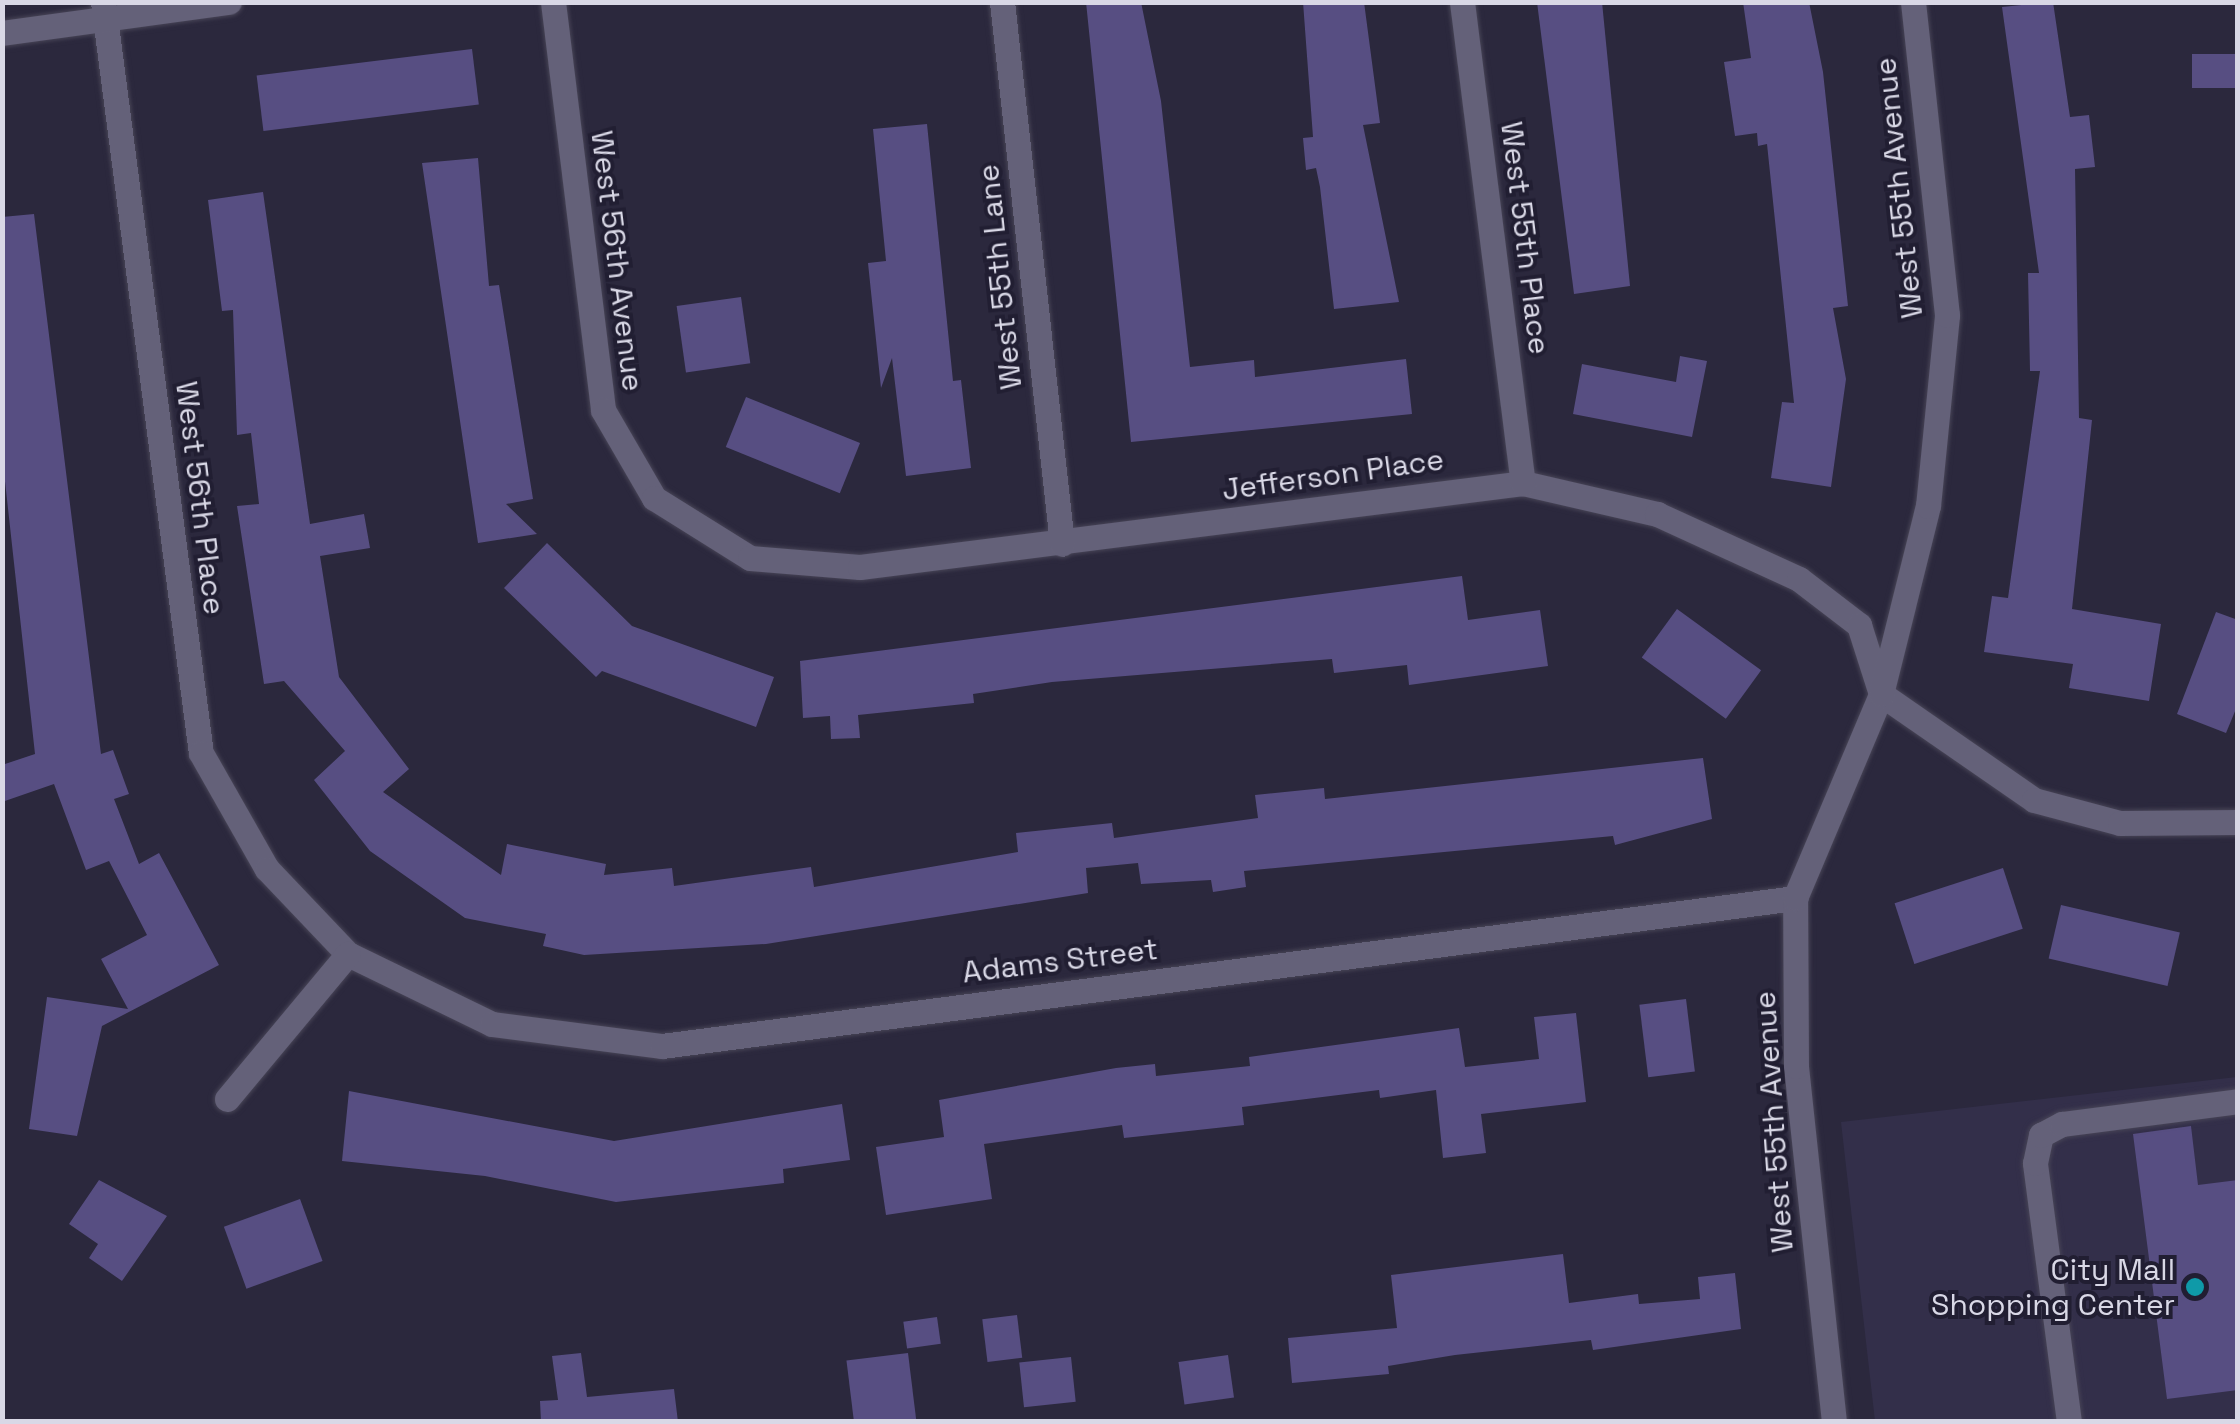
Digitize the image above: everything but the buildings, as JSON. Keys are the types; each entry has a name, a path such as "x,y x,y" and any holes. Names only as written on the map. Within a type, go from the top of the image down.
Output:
{"street":[{"path":"2,33 104,11 228,2"},
{"name":"West 56th Avenue","path":"553,2 603,410 654,498 717,541"},
{"name":"West 55th Lane","path":"1002,2 1062,544"},
{"name":"West 55th Place","path":"1462,2 1523,482"},
{"name":"West 55th Avenue","path":"1834,1422 1796,1066 1795,898 1881,694 1928,506 1947,315 1913,2"},
{"name":"West 56th Place","path":"104,11 201,753 267,868 348,954"},
{"name":"Jefferson Place","path":"717,541 750,558 818,570 1062,544 1523,482 1657,514 1798,578 1860,625 1881,694"},
{"path":"1881,694 2034,800 2120,823 2238,822"},
{"name":"Adams Street","path":"348,954 492,1024 662,1046 1795,898"},
{"path":"227,1099 348,954"},
{"path":"2070,1422 2035,1163 2042,1136 2062,1124 2238,1101"}],"shaded area":[{"name":"City Mall Shopping Center","path":"2237,1077 2237,1421 1875,1421 1841,1122"}],"place":[{"name":"City Mall Shopping Center","path":"2195,1287"}]}
